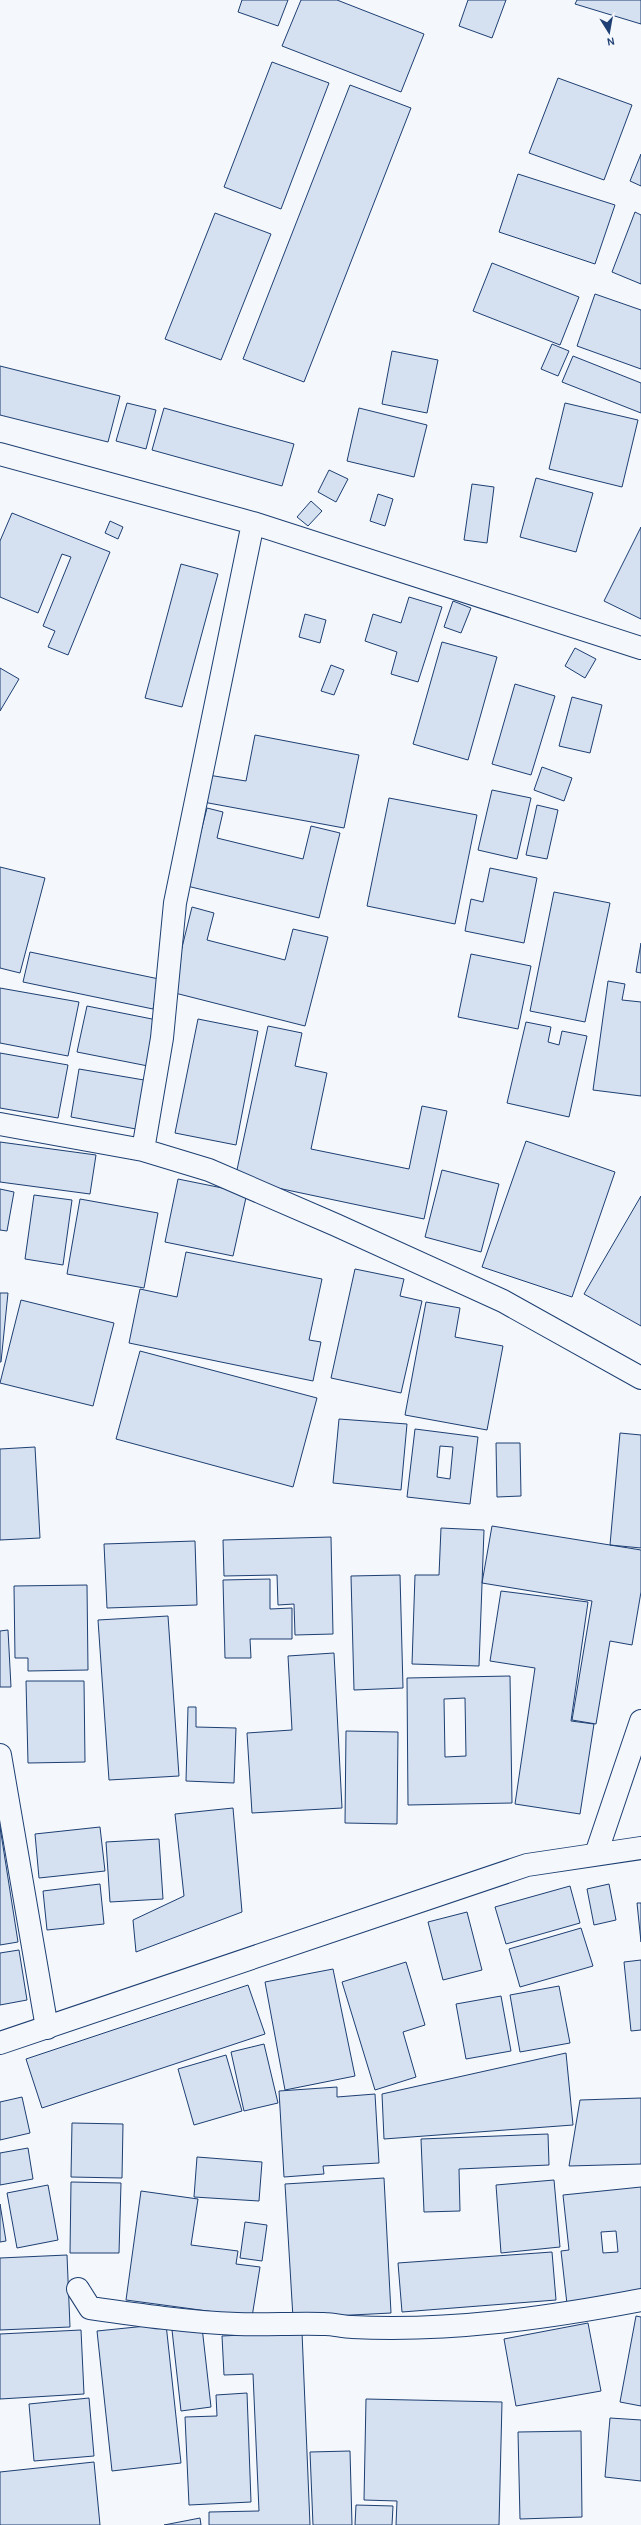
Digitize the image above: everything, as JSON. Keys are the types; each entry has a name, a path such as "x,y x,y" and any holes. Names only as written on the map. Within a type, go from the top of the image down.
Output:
{"street":[{"path":"0,454 253,523 641,648"},
{"path":"143,1150 162,1038 174,903 253,523"},
{"path":"0,1124 143,1150 208,1170 336,1225 496,1298 641,1378"},
{"path":"596,1854 641,1721"},
{"path":"0,1755 46,2028"},
{"path":"0,2043 527,1865 641,1848"},
{"path":"78,2289 90,2308 156,2318 238,2324 327,2324 351,2328 432,2326 494,2321 585,2311 641,2300"}],"building":[{"path":"242,0 288,0 278,26 238,12"},
{"path":"301,0 337,0 424,34 401,92 282,46"},
{"path":"468,0 506,0 492,38 459,26"},
{"path":"577,0 641,0 641,24 575,4"},
{"path":"272,62 329,83 281,209 224,187"},
{"path":"558,78 632,105 604,180 529,153"},
{"path":"350,85 411,108 304,382 243,359"},
{"path":"641,154 641,186 630,181"},
{"path":"518,174 615,205 595,264 499,232"},
{"path":"635,212 641,215 641,284 612,272"},
{"path":"215,213 271,234 221,360 165,339"},
{"path":"492,263 579,297 560,345 473,311"},
{"path":"595,294 641,310 641,369 577,346"},
{"path":"552,344 569,351 558,376 541,369"},
{"path":"392,351 438,360 427,413 382,404"},
{"path":"573,356 641,383 641,413 562,382"},
{"path":"0,366 120,396 108,442 0,415"},
{"path":"127,403 156,410 146,449 116,441"},
{"path":"565,403 638,420 622,487 549,469"},
{"path":"164,408 294,444 282,486 152,450"},
{"path":"359,408 427,425 414,477 347,461"},
{"path":"329,470 348,479 336,502 318,492"},
{"path":"536,478 593,493 576,552 520,537"},
{"path":"472,484 494,487 487,543 464,540"},
{"path":"378,494 393,499 385,526 370,521"},
{"path":"311,501 322,511 308,526 297,517"},
{"path":"12,513 110,552 68,655 48,647 55,631 43,626 71,557 62,554 38,613 0,597 0,541"},
{"path":"110,521 123,527 118,539 105,533"},
{"path":"641,527 641,619 604,601"},
{"path":"181,564 218,574 182,707 145,698"},
{"path":"409,597 442,607 418,682 391,674 397,652 365,641 373,614 401,623"},
{"path":"453,601 471,608 461,633 444,627"},
{"path":"305,614 326,620 320,643 299,637"},
{"path":"442,642 497,657 468,760 413,744"},
{"path":"575,648 596,659 585,678 565,666"},
{"path":"331,665 344,670 334,695 321,691"},
{"path":"0,668 19,679 0,711"},
{"path":"515,684 555,696 531,775 492,764"},
{"path":"572,697 602,705 590,753 559,746"},
{"path":"255,735 359,755 344,828 203,802 208,775 246,781"},
{"path":"542,767 572,778 564,801 534,790"},
{"path":"492,790 531,798 517,859 478,850"},
{"path":"389,798 477,815 455,924 367,906"},
{"path":"537,805 558,810 547,859 526,855"},
{"path":"207,808 223,812 217,838 303,859 311,826 340,833 319,918 187,886"},
{"path":"0,867 45,878 20,973 0,968"},
{"path":"490,868 537,878 524,943 465,931 471,899 483,902"},
{"path":"554,892 610,903 585,1022 530,1011"},
{"path":"192,907 214,913 207,940 285,960 293,929 328,937 305,1026 171,992"},
{"path":"641,943 641,973 636,972"},
{"path":"30,952 159,979 153,1009 23,982"},
{"path":"471,954 531,966 518,1029 458,1017"},
{"path":"608,981 625,984 622,1000 641,1002 641,1096 593,1090"},
{"path":"0,988 79,1002 68,1056 0,1043"},
{"path":"87,1006 157,1020 148,1066 77,1052"},
{"path":"198,1019 258,1031 236,1145 175,1133"},
{"path":"526,1022 551,1027 548,1042 559,1045 562,1031 587,1036 569,1117 507,1103"},
{"path":"268,1026 302,1033 295,1066 327,1073 311,1149 409,1169 422,1106 447,1111 424,1219 235,1179"},
{"path":"0,1053 68,1065 58,1118 0,1108"},
{"path":"79,1069 144,1080 136,1129 71,1117"},
{"path":"526,1141 615,1172 572,1297 482,1267"},
{"path":"0,1142 96,1155 90,1194 0,1182"},
{"path":"442,1170 499,1184 481,1252 425,1237"},
{"path":"178,1179 247,1193 233,1256 165,1242"},
{"path":"0,1189 14,1192 7,1231 0,1230"},
{"path":"34,1195 72,1200 63,1265 25,1259"},
{"path":"641,1196 641,1326 584,1294"},
{"path":"80,1199 158,1213 144,1288 67,1274"},
{"path":"186,1252 322,1279 309,1340 321,1342 313,1381 129,1343 140,1289 177,1297"},
{"path":"355,1269 404,1279 400,1296 422,1301 401,1393 331,1378"},
{"path":"0,1293 8,1293 1,1362 0,1362"},
{"path":"21,1300 114,1323 93,1406 0,1383"},
{"path":"426,1302 460,1308 455,1337 503,1346 487,1430 405,1415"},
{"path":"140,1351 317,1398 293,1487 116,1439"},
{"path":"339,1419 407,1424 401,1490 333,1483"},
{"path":"415,1429 478,1437 470,1504 407,1497","holes":["440,1446 453,1447 450,1479 437,1477"]},
{"path":"620,1433 641,1435 641,1548 610,1545"},
{"path":"496,1443 520,1443 521,1496 497,1497"},
{"path":"35,1447 40,1538 0,1540 0,1449"},
{"path":"492,1526 641,1550 641,1592 632,1645 610,1641 596,1724 572,1720 592,1601 482,1583"},
{"path":"441,1528 484,1530 479,1666 412,1664 415,1575 439,1575"},
{"path":"331,1537 333,1634 295,1635 294,1604 278,1605 277,1575 224,1576 223,1540"},
{"path":"195,1541 197,1605 107,1608 104,1544"},
{"path":"400,1575 403,1688 354,1690 351,1576"},
{"path":"270,1579 270,1609 292,1608 292,1639 250,1639 251,1658 225,1658 223,1580"},
{"path":"87,1585 88,1670 28,1671 28,1658 15,1658 14,1586"},
{"path":"501,1591 588,1602 571,1721 594,1724 580,1814 515,1804 535,1668 490,1661"},
{"path":"168,1616 179,1776 109,1780 98,1620"},
{"path":"8,1630 11,1687 0,1687 0,1631"},
{"path":"334,1653 342,1808 252,1813 247,1733 292,1730 288,1656"},
{"path":"510,1676 512,1803 408,1805 407,1678","holes":["465,1698 466,1756 445,1757 444,1699"]},
{"path":"26,1681 84,1681 85,1762 28,1763"},
{"path":"188,1707 196,1707 196,1727 236,1728 234,1783 186,1781"},
{"path":"346,1731 398,1732 397,1824 345,1823"},
{"path":"233,1808 242,1912 136,1952 133,1920 184,1896 175,1814"},
{"path":"0,1827 18,1942 0,1945"},
{"path":"100,1827 105,1871 39,1878 35,1834"},
{"path":"159,1839 163,1899 110,1902 106,1842"},
{"path":"100,1884 104,1924 47,1930 43,1891"},
{"path":"609,1884 616,1920 594,1925 587,1889"},
{"path":"570,1886 580,1923 506,1944 495,1907"},
{"path":"637,1903 641,1903 641,1942"},
{"path":"467,1912 482,1970 443,1980 428,1922"},
{"path":"581,1928 593,1966 520,1987 509,1949"},
{"path":"19,1950 27,2000 0,2005 0,1953"},
{"path":"641,1960 641,2030 631,2031 624,1962"},
{"path":"406,1962 425,2025 403,2032 416,2077 375,2090 342,1982"},
{"path":"333,1969 355,2076 285,2090 265,1982"},
{"path":"248,1985 265,2034 42,2108 26,2059"},
{"path":"559,1986 570,2043 520,2052 510,1995"},
{"path":"501,1996 511,2051 466,2059 456,2004"},
{"path":"264,2044 278,2103 244,2111 231,2052"},
{"path":"566,2053 573,2125 384,2139 382,2094"},
{"path":"226,2055 242,2111 194,2125 178,2069"},
{"path":"337,2087 337,2097 375,2094 379,2163 323,2166 324,2174 284,2177 279,2091"},
{"path":"22,2097 30,2133 0,2140 0,2102"},
{"path":"641,2098 641,2164 569,2166 580,2100"},
{"path":"72,2123 123,2124 122,2178 71,2177"},
{"path":"548,2134 549,2165 459,2169 460,2211 424,2212 421,2139"},
{"path":"28,2148 33,2179 0,2185 0,2153"},
{"path":"197,2157 262,2162 259,2201 194,2197"},
{"path":"384,2178 391,2313 293,2318 285,2184"},
{"path":"554,2180 560,2247 501,2253 496,2185"},
{"path":"71,2182 121,2183 119,2253 70,2253"},
{"path":"48,2185 58,2240 17,2248 7,2193"},
{"path":"641,2187 641,2296 567,2304 561,2251 569,2250 563,2195","holes":["616,2231 618,2252 603,2253 601,2232"]},
{"path":"141,2191 198,2199 191,2245 238,2251 236,2264 260,2267 252,2317 126,2300"},
{"path":"0,2204 6,2241 0,2242"},
{"path":"245,2222 267,2225 262,2261 240,2258"},
{"path":"552,2252 556,2300 402,2312 398,2263"},
{"path":"67,2255 70,2327 0,2330 0,2258"},
{"path":"636,2316 641,2317 641,2406 620,2402"},
{"path":"588,2323 601,2391 516,2406 504,2339"},
{"path":"166,2324 181,2463 112,2471 97,2331"},
{"path":"202,2327 211,2407 181,2411 172,2330"},
{"path":"81,2330 84,2394 0,2399 0,2334"},
{"path":"302,2332 310,2525 209,2525 209,2512 259,2511 253,2374 224,2375 222,2336"},
{"path":"247,2393 251,2502 189,2505 185,2417 217,2416 216,2395"},
{"path":"89,2398 94,2456 34,2461 29,2404"},
{"path":"366,2399 502,2402 499,2525 396,2525 397,2501 364,2500"},
{"path":"610,2418 641,2420 641,2481 605,2477"},
{"path":"581,2431 582,2517 520,2519 518,2432"},
{"path":"350,2451 352,2525 313,2525 310,2452"},
{"path":"94,2462 100,2525 0,2525 0,2472"},
{"path":"356,2505 393,2506 392,2525 355,2525"},
{"path":"200,2518 201,2525 164,2525"}]}
